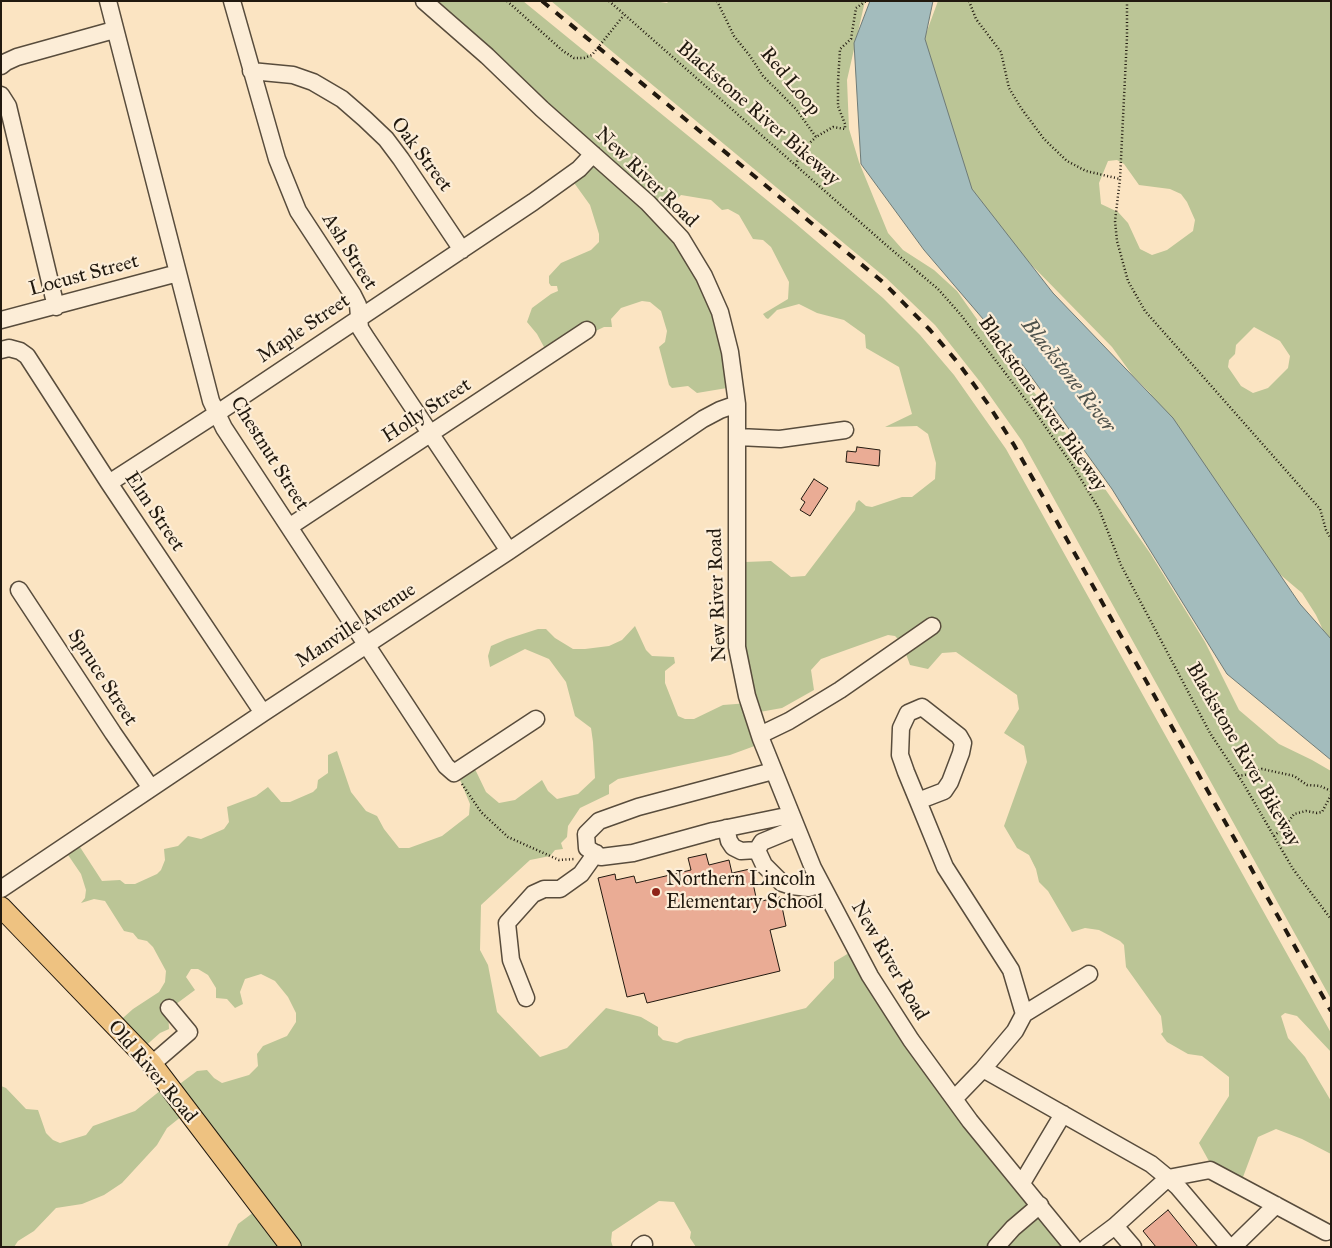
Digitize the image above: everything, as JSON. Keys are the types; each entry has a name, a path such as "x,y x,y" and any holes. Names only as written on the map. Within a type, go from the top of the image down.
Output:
{"main road":[{"name":"Old River Road","path":"1,907 152,1064 291,1247"}],"street":[{"name":"Chestnut Street","path":"108,1 211,401 216,414 446,766 454,773"},
{"name":"Ash Street","path":"232,1 277,159 291,195 308,228 353,295 358,305 360,328 366,339 509,551"},
{"name":"New River Road","path":"424,1 648,203 681,238 704,276 720,312 730,352 737,404 737,647 747,696 773,771 793,822 821,884 870,976 911,1040 970,1121 1073,1247"},
{"path":"1,66 17,57 114,30"},
{"name":"Oak Street","path":"251,72 293,75 313,82 342,99 386,139 462,250"},
{"path":"1,95 8,106 56,307"},
{"name":"Maple Street","path":"109,483 462,250 580,169 593,154"},
{"name":"Locust Street","path":"1,320 56,307 178,273"},
{"name":"Holly Street","path":"289,527 587,330"},
{"name":"Elm Street","path":"1,350 9,348 20,351 27,356 109,483 263,713"},
{"name":"Manville Avenue","path":"1,889 509,551 703,419 737,404"},
{"path":"738,437 780,439 845,430"},
{"name":"Spruce Street","path":"19,590 151,788"},
{"path":"760,735 789,721 840,690 932,626"},
{"path":"918,801 944,791 950,782 963,743 959,736 922,707 908,712 901,728 900,755 918,801 945,867 1010,970 1024,1014"},
{"path":"454,773 536,718"},
{"path":"773,771 638,807 599,821 586,834 587,848 601,857 633,853 726,828 793,822"},
{"path":"757,850 762,842 793,822"},
{"path":"726,828 729,841 733,847 741,851 757,850"},
{"path":"757,850 764,865 782,883 799,888 809,888 821,884"},
{"path":"526,998 511,960 507,924 533,894 544,889 560,889 581,874 596,853"},
{"path":"954,1099 984,1069 1015,1031 1024,1014 1089,974"},
{"path":"152,1064 189,1032 169,1008"},
{"path":"984,1069 1151,1164 1178,1187 1229,1247"},
{"path":"1022,1183 1063,1114"},
{"path":"1087,1247 1115,1226 1168,1178 1210,1170 1326,1232"},
{"path":"996,1247 1013,1228 1040,1205"},
{"path":"1233,1247 1276,1206"},
{"path":"1115,1226 1133,1247"}],"path":[{"path":"507,1 563,51 574,58 584,58 592,55 624,15"},
{"name":"Blackstone River Bikeway","path":"609,1 885,244 938,288 962,315 1073,466 1099,509 1122,565 1210,733 1238,776 1293,869 1331,919"},
{"name":"Red Loop","path":"717,1 734,36 750,56 762,76 796,109 816,136 832,127 845,129 846,124 838,106 840,49 850,38 856,8 866,1"},
{"path":"969,1 976,18 1001,52 1010,88 1021,108 1044,139 1067,161 1086,171 1120,179"},
{"path":"1127,1 1128,37 1120,179 1115,221 1117,241 1128,281 1145,311 1320,509 1326,530 1331,539"},
{"path":"796,165 800,152 816,136"},
{"path":"1238,776 1262,769 1294,776 1307,785 1320,786 1331,791"},
{"path":"454,773 481,812 508,837 559,860 583,859 596,853"},
{"path":"1274,836 1294,814 1306,811 1322,812 1331,795"}],"green space":[{"path":"423,1 523,1 795,223 883,298 920,335 954,375 1006,449 1331,1033 1331,1052 1297,1016 1285,1013 1281,1016 1288,1038 1305,1057 1331,1101 1331,1154 1302,1139 1276,1129 1258,1137 1240,1185 1210,1163 1199,1143 1229,1096 1229,1077 1202,1056 1188,1054 1167,1042 1161,1034 1163,1032 1161,1016 1126,967 1124,945 1099,930 1085,928 1072,932 1048,891 1039,882 1036,869 1029,855 1017,848 1004,826 1027,762 1024,746 1004,733 1019,709 1017,695 956,652 942,653 928,669 910,665 902,643 895,636 888,635 821,659 811,670 814,690 782,708 754,713 760,744 730,755 618,779 609,785 609,794 580,808 568,826 567,837 561,843 563,849 555,850 550,856 530,860 481,905 480,950 488,965 497,1012 540,1057 567,1048 606,1008 641,1017 658,1027 658,1035 663,1040 677,1043 685,1039 806,1008 834,978 834,962 854,950 898,1021 1074,1247 696,1247 690,1238 691,1232 674,1202 659,1201 612,1232 611,1241 613,1247 227,1247 238,1224 258,1209 187,1112 167,1128 157,1145 122,1183 104,1195 82,1204 56,1208 34,1231 18,1241 14,1247 1,1247 1,1086 6,1088 26,1109 38,1110 46,1133 53,1140 60,1143 86,1135 93,1126 135,1111 166,1086 173,1089 197,1071 207,1070 222,1083 249,1075 258,1066 257,1054 263,1046 287,1036 296,1022 296,1013 288,997 275,981 261,974 245,979 240,992 243,1004 235,1008 227,999 216,998 216,988 208,975 198,969 191,969 186,977 195,990 168,1010 169,1029 160,1033 142,1049 115,1025 133,1009 159,992 165,982 166,971 153,947 147,941 138,939 133,933 124,931 105,901 94,899 81,903 85,898 86,890 81,874 66,852 78,844 102,881 120,880 125,884 135,884 157,874 161,870 165,860 164,849 178,846 188,836 201,839 224,829 229,822 227,807 256,796 268,787 281,802 290,802 313,792 317,788 318,780 328,773 328,755 337,751 351,792 366,811 377,816 384,829 399,848 409,848 442,836 469,815 470,804 458,775 474,767 486,792 499,803 515,800 542,780 548,791 557,799 578,794 595,778 593,742 591,728 575,716 566,682 549,659 525,649 490,667 488,656 491,646 538,629 546,629 555,638 573,649 609,646 622,640 635,626 646,650 652,656 674,657 675,663 665,671 665,683 678,716 685,719 694,719 723,705 749,703 740,648 745,562 771,561 791,577 805,576 855,510 856,503 859,500 866,506 872,507 902,497 912,497 935,479 936,463 928,434 917,426 885,427 912,414 899,367 866,348 865,335 844,320 817,313 799,304 777,310 768,319 766,318 763,314 788,299 789,282 771,247 763,240 753,239 739,215 728,209 722,210 711,200 681,195 661,216 703,278 733,387 697,393 688,386 672,388 669,385 659,347 665,342 667,331 661,311 650,302 642,301 621,308 611,319 612,327 604,327 581,338 551,360 537,334 527,322 532,308 558,291 557,286 551,286 549,283 549,276 561,263 591,250 599,242 599,234 590,205 572,180 591,160"},
{"path":"551,1 654,1 667,3 669,1 865,1 847,80 849,129 859,162 888,233 903,250 934,270 957,291 991,339 1058,422 1150,553 1205,642 1239,710 1279,744 1331,771 1331,999 1022,441 981,383 935,325 886,278"},
{"path":"938,1 1331,1 1331,647 1316,615 1302,593 1276,571 1211,487 1150,393 1133,376 1112,347 960,192 924,39","holes":["1117,160 1124,164 1139,185 1170,189 1181,194 1195,220 1193,231 1167,250 1152,255 1140,249 1128,223 1118,212 1101,204 1099,183 1108,161","1254,327 1280,341 1290,356 1288,368 1268,388 1253,393 1241,386 1228,367 1229,360 1235,354 1236,345"]}],"water":[{"name":"Blackstone River","path":"870,1 933,1 925,39 972,189 1053,293 1173,418 1300,604 1331,639 1331,760 1227,674 1112,489 1025,368 924,250 861,164 854,43"}],"building":[{"path":"857,447 880,450 879,466 846,462 847,451 856,452"},
{"path":"814,479 828,488 810,516 800,510 805,502 801,499"},
{"path":"706,854 709,865 729,860 732,873 750,869 757,902 780,897 786,926 770,930 780,971 647,1003 644,993 627,997 598,878 615,874 616,880 634,876 636,883 691,870 688,858"},
{"path":"1168,1210 1198,1247 1156,1247 1143,1231"}],"railway":[{"path":"542,1 884,283 930,330 959,364 988,404 1014,445 1331,1011"}],"place":[{"name":"Northern Lincoln Elementary School","path":"656,892"}]}
